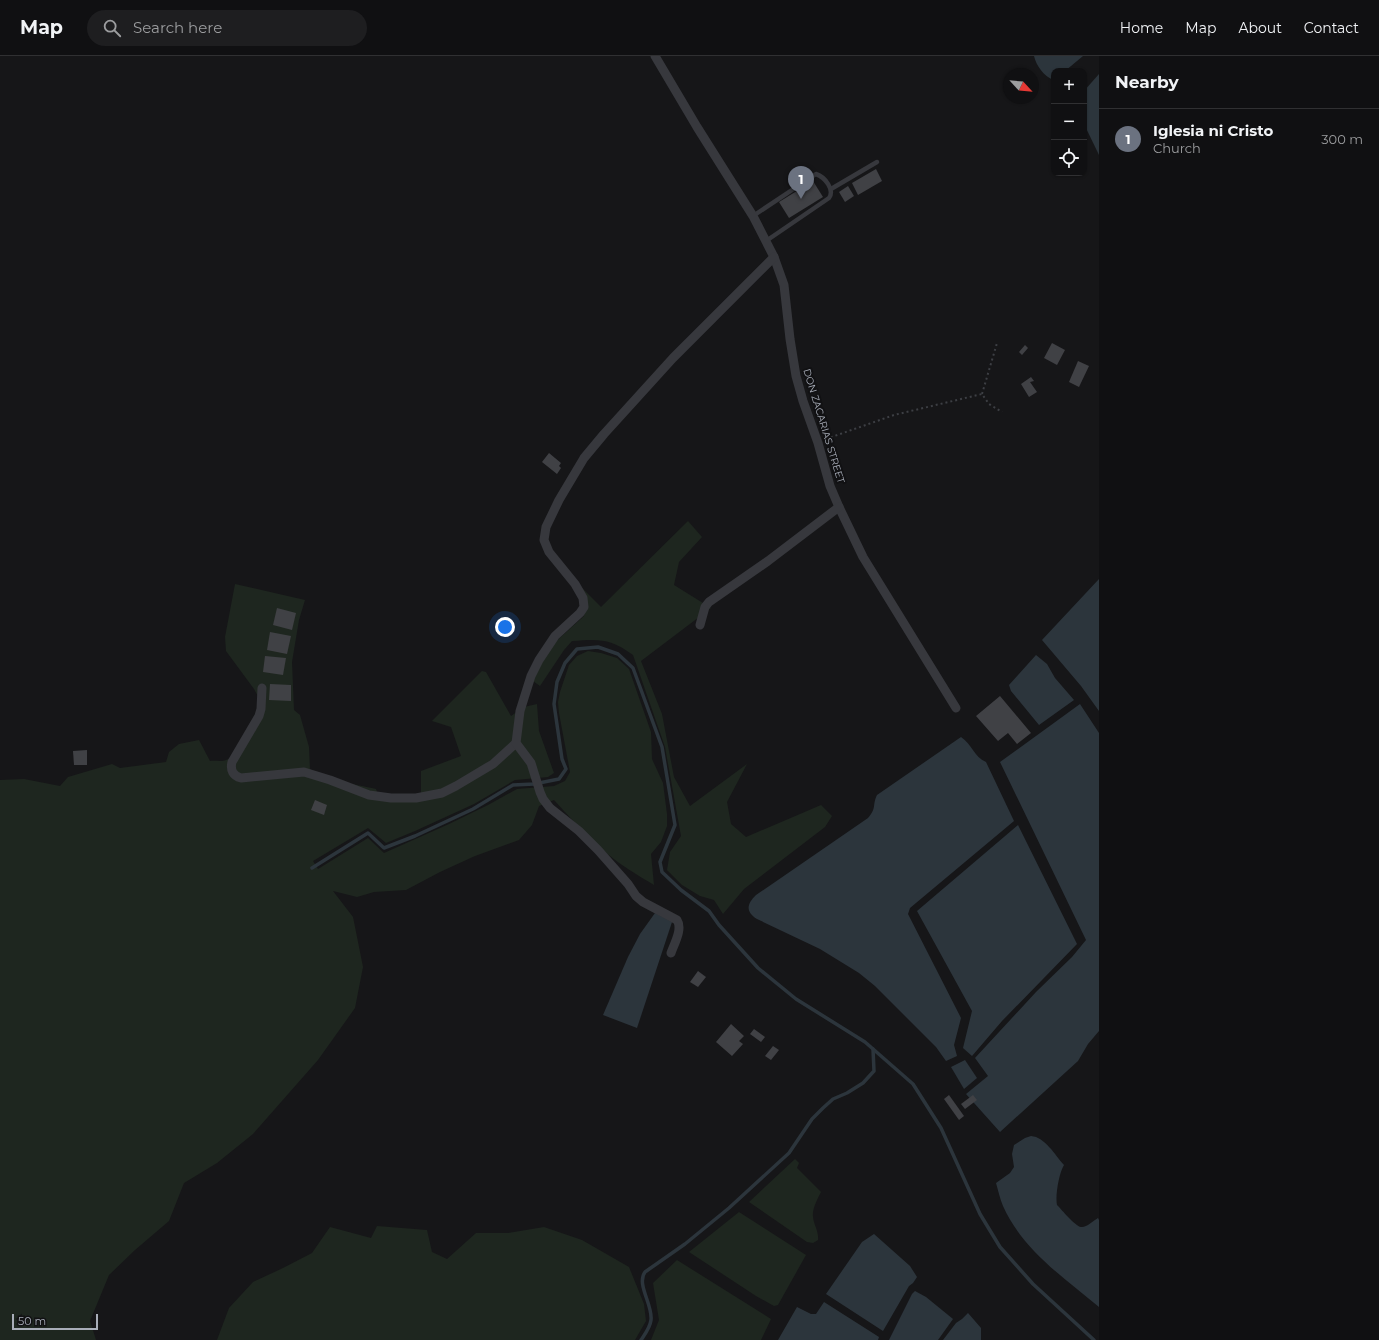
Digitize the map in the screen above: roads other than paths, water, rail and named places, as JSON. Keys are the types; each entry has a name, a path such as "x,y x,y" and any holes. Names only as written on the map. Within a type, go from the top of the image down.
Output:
{"street":[{"name":"DON ZACARIAS STREET","path":"655,56 697,127 753,216 774,257 784,285 796,376 838,507 863,557 956,708"},
{"path":"262,688 261,709 259,716 232,762 231,769 236,777 241,778 304,772 369,795 391,798 416,798 442,793 493,764 516,743 520,711 531,676 539,660 555,636 580,613 584,607 583,598 575,584 549,552 544,540 546,527 559,500 584,458 604,434 673,358 774,257"},
{"path":"700,625 705,607 709,602 768,561 838,507"},
{"path":"516,743 531,763 540,792 550,808 579,831 598,850 628,884 636,896 643,902 679,922 680,928 671,953"}],"lane":[{"path":"831,189 876,162"},
{"path":"753,216 816,174 821,176 831,189 832,193 829,198 766,241"}],"waterway":[{"path":"312,868 368,833 384,848 415,836 473,809 513,785 534,784 559,779 566,769 562,759 554,704 557,682 565,663 577,649 598,647 618,654 633,668 662,747 675,825 660,862 662,872 681,890 709,911 719,925 758,968 796,999 865,1042 913,1084 941,1128 980,1214 1000,1247 1033,1284 1094,1340"},
{"path":"641,1340 651,1320 650,1308 642,1282 645,1272 685,1244 729,1208 789,1153 812,1119 833,1099 847,1093 863,1083 874,1071 873,1049"}],"place":[{"name":"Iglesia ni Cristo","path":"801,199"}]}
